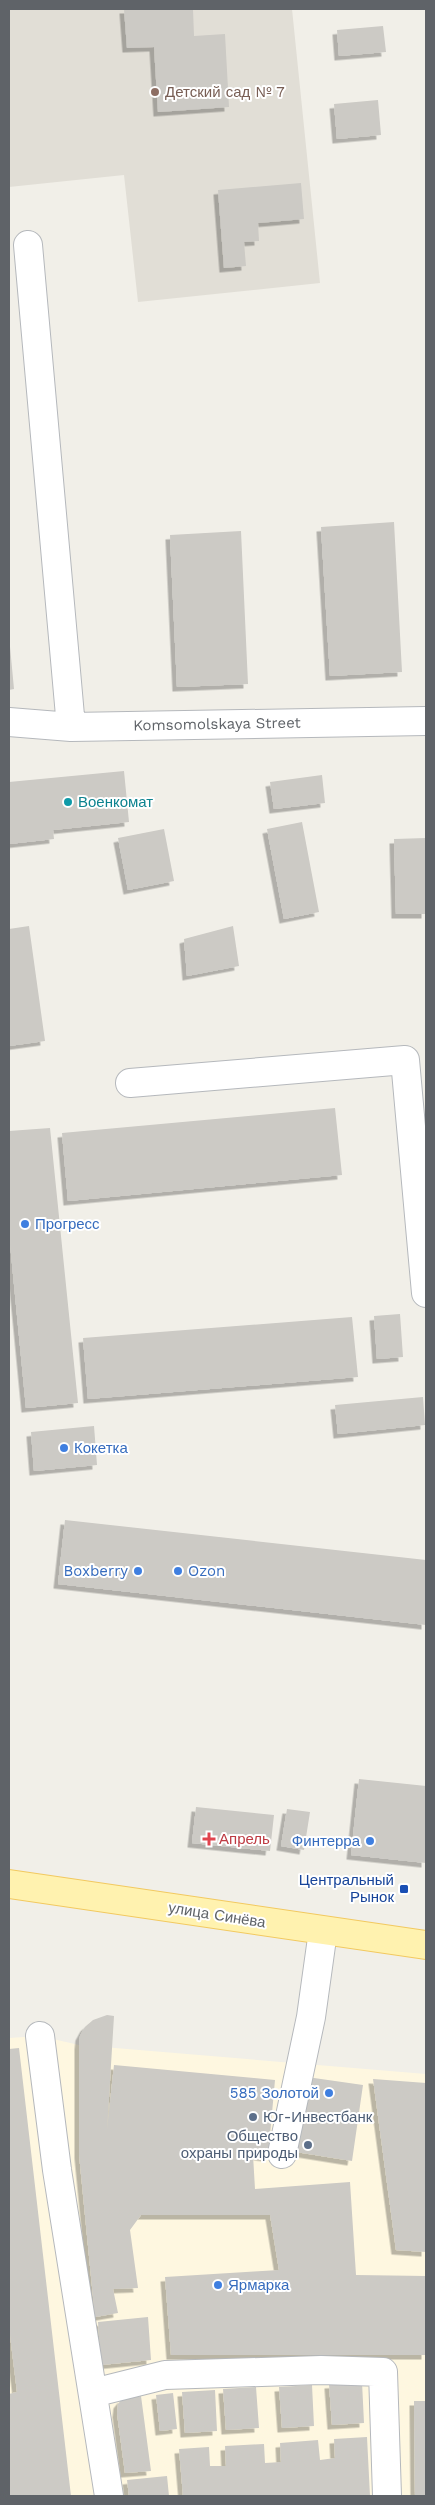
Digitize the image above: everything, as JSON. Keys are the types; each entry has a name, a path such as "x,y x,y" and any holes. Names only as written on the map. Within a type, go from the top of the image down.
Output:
{"main road":[{"name":"улица Синёва","path":"9,1884 426,1945"}],"street":[{"path":"28,245 71,727"},
{"name":"Komsomolskaya Street","path":"9,722 71,727 249,734 426,721"},
{"path":"130,1083 405,1060 426,1293"},
{"path":"282,2154 311,2017 323,1931"},
{"path":"40,2036 57,2170 109,2496"},
{"path":"93,2393 171,2375 321,2370 383,2372 387,2496"}],"shaded area":[{"name":"Детский сад № 7","path":"9,9 292,9 320,283 138,302 124,175 9,187"},
{"name":"Ярмарка","path":"40,2036 79,2045 426,2074 426,2496 9,2496 9,2038"}],"building":[{"path":"124,9 193,9 194,36 225,34 229,107 158,112 154,47 127,48"},
{"path":"383,26 386,52 339,56 337,30"},
{"path":"378,100 381,135 337,139 334,104"},
{"path":"301,183 304,219 258,223 259,241 244,242 246,266 224,268 218,190"},
{"path":"394,522 402,672 330,676 321,527"},
{"path":"241,531 248,684 177,687 170,535"},
{"path":"9,636 14,689 9,690"},
{"name":"Военкомат","path":"124,771 129,822 53,830 54,839 9,844 9,782"},
{"path":"322,775 325,803 274,809 270,782"},
{"path":"302,822 319,912 284,919 267,829"},
{"path":"164,829 174,881 128,890 118,838"},
{"path":"426,838 426,914 396,914 394,839"},
{"path":"29,926 45,1041 9,1046 9,929"},
{"path":"233,926 239,966 187,976 184,939"},
{"path":"335,1108 342,1175 68,1201 62,1133"},
{"path":"50,1128 78,1403 26,1408 9,1233 9,1131"},
{"path":"400,1314 403,1357 377,1359 374,1316"},
{"path":"352,1317 358,1377 88,1399 83,1338"},
{"path":"423,1397 425,1425 338,1434 335,1405"},
{"name":"Кокетка","path":"94,1426 97,1465 34,1471 31,1432"},
{"path":"65,1520 426,1560 426,1625 58,1584"},
{"path":"359,1779 426,1786 426,1863 351,1855"},
{"path":"196,1807 274,1815 270,1851 192,1843"},
{"path":"287,1809 310,1812 304,1850 281,1846"},
{"path":"107,2015 114,2016 107,2130 114,2065 275,2080 268,2157 253,2155 255,2189 350,2182 356,2275 426,2276 426,2355 171,2355 165,2277 279,2270 270,2215 141,2215 130,2230 138,2288 113,2289 118,2313 95,2317 79,2154 79,2045 80,2036 85,2027 93,2020"},
{"path":"19,2048 71,2496 9,2496 9,2394 17,2392 9,2327 9,2049"},
{"path":"307,2077 363,2085 352,2161 296,2152"},
{"path":"373,2079 426,2083 426,2252 396,2250"},
{"path":"148,2317 151,2360 101,2365 98,2322"},
{"path":"362,2382 364,2423 332,2425 329,2384"},
{"path":"312,2385 314,2426 282,2428 279,2387"},
{"path":"256,2387 259,2428 226,2430 223,2389"},
{"path":"215,2390 217,2431 185,2433 182,2392"},
{"path":"173,2393 177,2429 160,2431 156,2395"},
{"path":"141,2396 151,2471 125,2473 117,2413 118,2404 122,2399"},
{"path":"414,2401 426,2401 426,2496 415,2496"},
{"path":"367,2437 370,2496 183,2496 179,2449 209,2447 210,2466 226,2466 225,2446 264,2444 265,2463 281,2462 280,2443 318,2440 320,2460 335,2458 334,2439"},
{"path":"167,2476 169,2496 129,2496 127,2480"}],"place":[{"name":"Детский сад № 7","path":"155,92"},
{"name":"Военкомат","path":"68,802"},
{"name":"Прогресс","path":"25,1224"},
{"name":"Кокетка","path":"64,1448"},
{"name":"Boxberry","path":"138,1571"},
{"name":"Ozon","path":"178,1571"},
{"name":"Апрель","path":"209,1839"},
{"name":"Финтерра","path":"370,1841"},
{"name":"Центральный Рынок","path":"404,1889"},
{"name":"585 Золотой","path":"329,2093"},
{"name":"Юг-Инвестбанк","path":"253,2117"},
{"name":"Общество охраны природы","path":"308,2145"},
{"name":"Ярмарка","path":"218,2285"}]}
